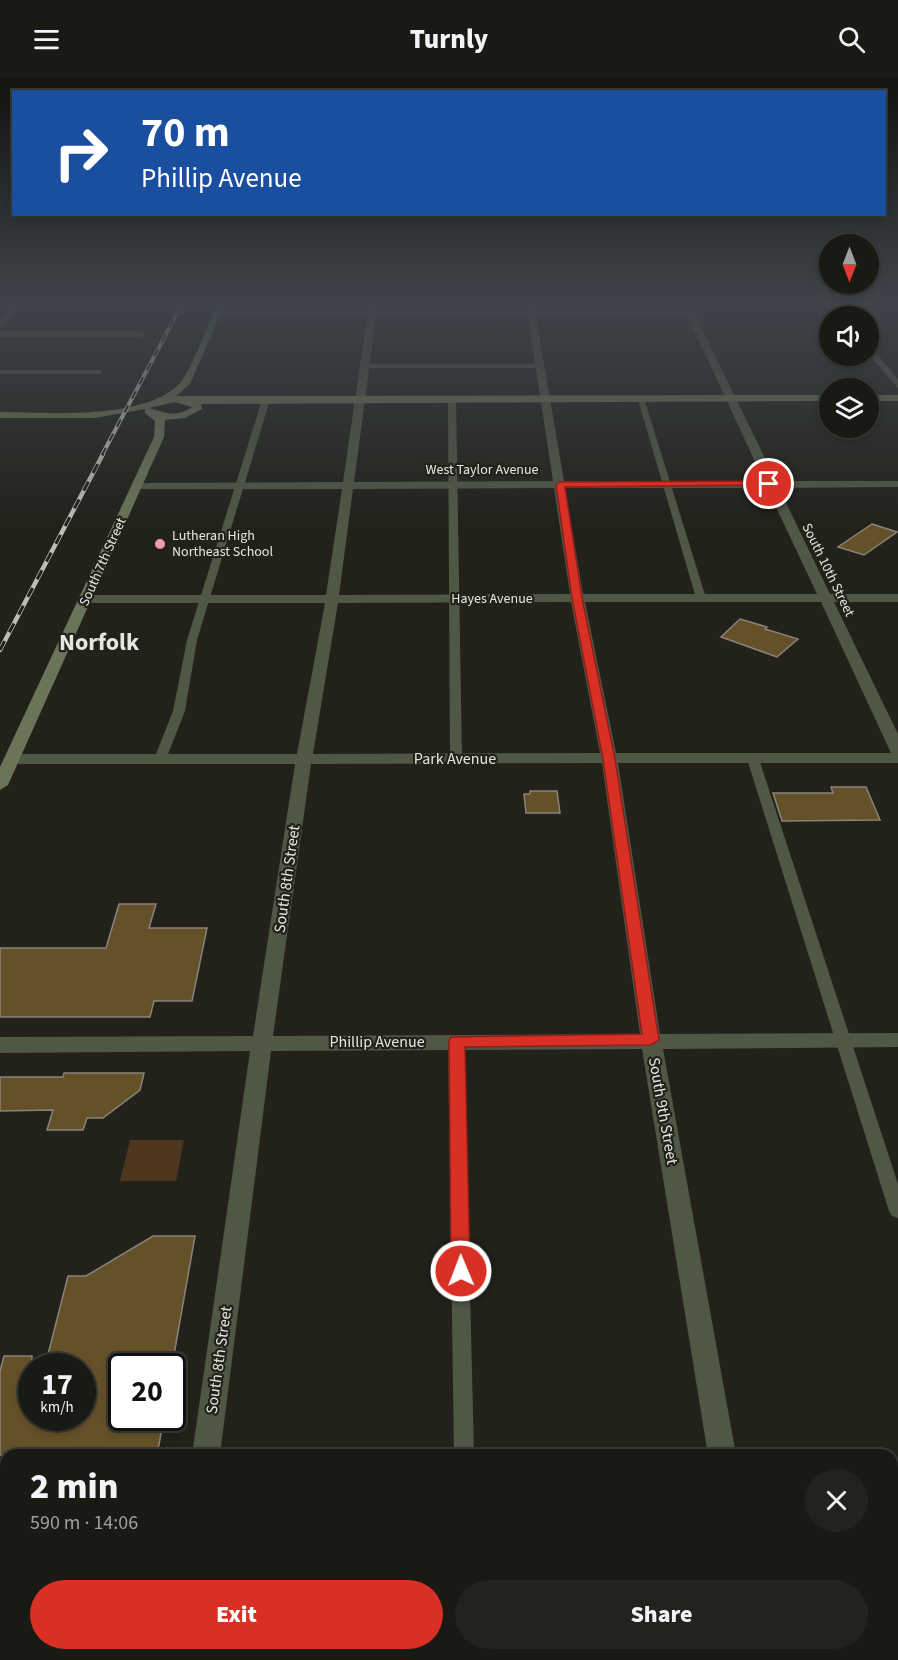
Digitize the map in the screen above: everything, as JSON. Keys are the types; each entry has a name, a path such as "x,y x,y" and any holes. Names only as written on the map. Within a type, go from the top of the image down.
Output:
{"street":[{"path":"157,409 184,384 187,378"},
{"name":"South 8th Street","path":"207,1449 262,1043 304,759 332,600 362,378"},
{"name":"South 9th Street","path":"543,378 577,598 609,759 651,1040 722,1449"},
{"name":"South 10th Street","path":"719,378 898,751"},
{"path":"184,384 192,404"},
{"path":"0,415 84,414 266,400 819,398"},
{"path":"879,398 898,398"},
{"path":"157,409 184,415 192,404"},
{"path":"157,409 160,421 159,437"},
{"name":"South 7th Street","path":"0,785 87,599 159,437 184,415"},
{"name":"West Taylor Avenue","path":"138,486 898,484"},
{"name":"Hayes Avenue","path":"87,599 898,598"},
{"name":"Park Avenue","path":"12,759 898,758"},
{"name":"Phillip Avenue","path":"0,1045 898,1040"}],"lane":[{"path":"640,398 669,484 701,598"},
{"path":"452,399 456,759"},
{"path":"160,759 179,711 186,664 266,400"},
{"path":"753,759 898,1211"},
{"path":"456,1041 464,1449"}],"shaded area":[{"path":"130,1140 184,1140 176,1181 120,1181"}],"building":[{"path":"872,524 897,532 864,555 838,547"},
{"path":"740,619 798,639 777,657 721,637"},
{"path":"831,787 866,787 880,820 782,821 773,793 833,793"},
{"path":"530,791 557,791 560,813 526,813 524,794 530,794"},
{"path":"119,904 156,904 149,928 207,928 192,1001 154,1001 150,1017 0,1017 0,948 106,948"},
{"path":"64,1073 144,1073 140,1090 103,1118 87,1118 83,1130 47,1130 53,1110 0,1111 0,1077 63,1077"},
{"path":"153,1236 195,1236 174,1353 108,1353 108,1431 162,1431 158,1449 0,1449 0,1371 4,1356 18,1356 18,1431 96,1431 96,1353 48,1353 68,1276 86,1276"}],"railway":[{"path":"102,455 143,378"},
{"path":"0,650 103,454"}],"place":[{"name":"Lutheran High Northeast School","path":"160,544"}],"district":[{"name":"Norfolk","path":"99,642"}],"route":[{"path":"461,1271 456,1041 651,1040 609,759 577,598 560,485 769,484"}]}
